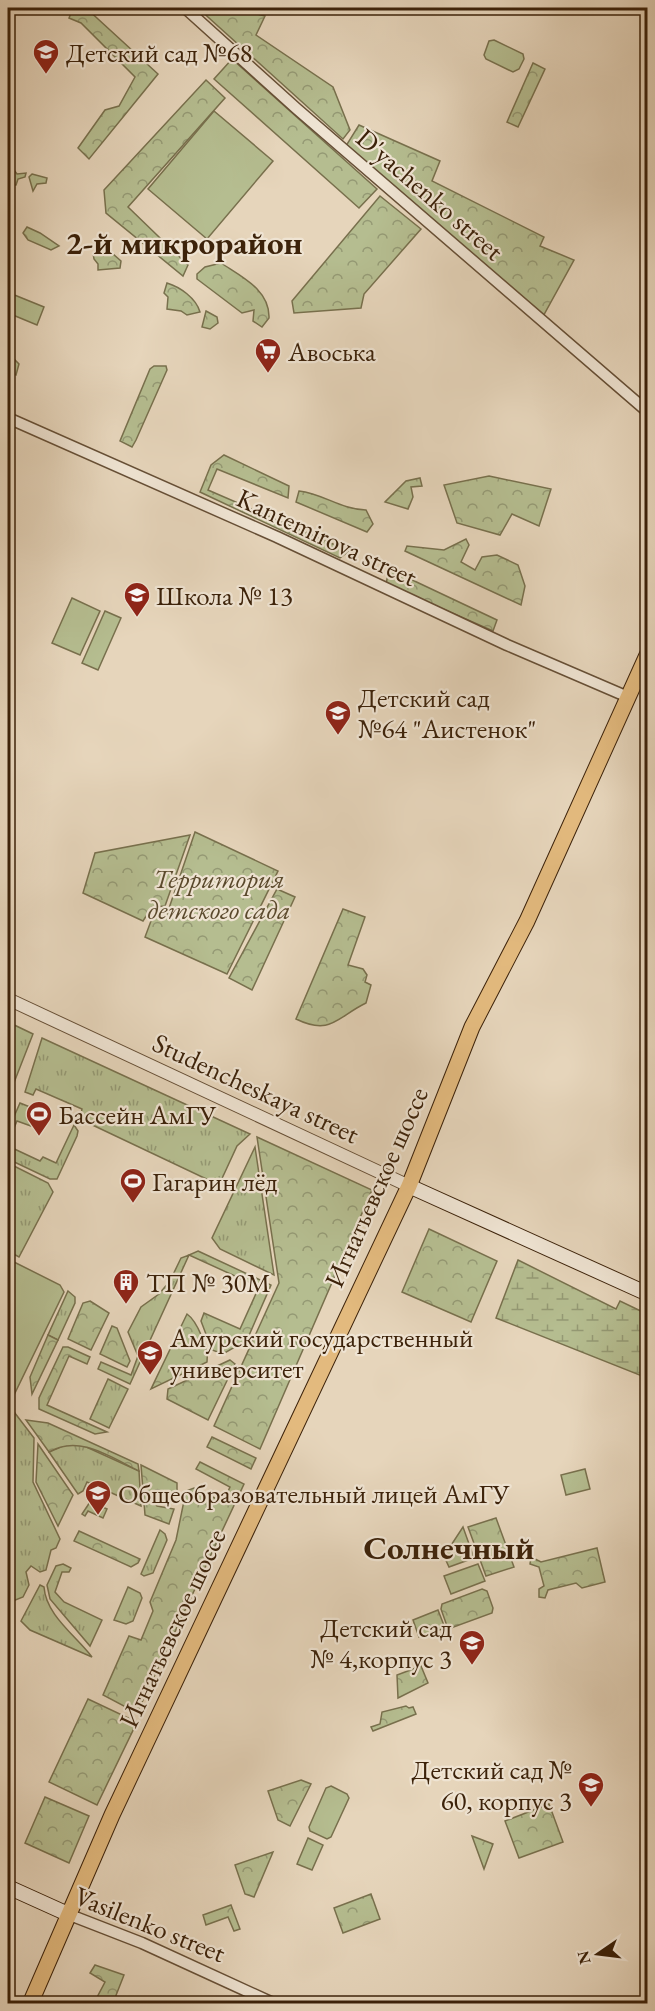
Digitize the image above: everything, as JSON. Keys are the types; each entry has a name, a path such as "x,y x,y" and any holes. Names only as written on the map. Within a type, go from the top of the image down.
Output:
{"main road":[{"name":"Игнатьевское шоссе","path":"30,2004 117,1805 409,1186 472,1028 527,921 648,652"},
{"name":"Studencheskaya street","path":"409,1186 648,1294"},
{"name":"Vasilenko street","path":"8,1887 70,1915"}],"street":[{"name":"D'yachenko street","path":"185,8 297,109 648,412"},
{"name":"Kantemirova street","path":"8,418 277,537 507,645 628,697"},
{"name":"Studencheskaya street","path":"8,999 409,1186"},
{"name":"Vasilenko street","path":"70,1915 142,1943 275,2004"}],"green space":[{"path":"73,8 86,8 158,74 89,159 78,148 105,110 119,106 135,77 81,23 69,18"},
{"path":"198,8 259,8 257,14 265,16 256,35 333,87 350,130 343,139"},
{"path":"494,40 523,54 524,59 519,69 513,72 486,59 484,55 489,41"},
{"path":"232,59 377,189 359,208 214,79"},
{"path":"533,63 545,69 518,127 507,122"},
{"path":"206,80 225,98 128,207 188,265 183,276 106,213 104,190"},
{"path":"214,111 273,161 207,239 148,189"},
{"path":"359,125 440,161 432,181 544,237 540,246 574,260 541,320 344,149"},
{"path":"14,170 17,174 26,173 25,177 18,179 16,185 8,185 8,173"},
{"path":"32,174 47,178 46,183 37,184 33,191 29,177"},
{"path":"380,196 421,229 364,294 361,308 294,313 292,301"},
{"path":"27,227 59,246 51,250 28,240 23,233"},
{"path":"93,253 113,254 121,261 120,268 98,270"},
{"path":"221,263 246,279 260,292 268,308 269,318 262,327 253,321 254,310 242,313 197,279 197,274 205,267"},
{"path":"167,283 187,294 195,302 200,312 187,315 181,311 167,309 168,297 164,293"},
{"path":"12,294 44,307 37,325 8,313"},
{"path":"206,311 217,317 218,323 210,329 202,327"},
{"path":"8,358 13,358 19,364 16,375 8,371"},
{"path":"154,366 166,366 167,370 132,447 120,441 150,369"},
{"path":"224,455 289,486 288,498 217,469 208,490 349,551 340,558 200,492 211,465"},
{"path":"489,476 551,489 539,526 512,514 500,535 457,523 444,485"},
{"path":"420,478 422,486 411,487 413,497 408,509 385,502 406,481"},
{"path":"299,491 348,507 366,510 373,524 367,532 296,502"},
{"path":"466,539 469,545 461,562 475,570 482,557 497,555 518,565 525,586 521,605 405,551 407,546 444,550"},
{"path":"389,569 497,620 493,631 386,584"},
{"path":"72,598 100,611 80,655 52,643"},
{"path":"105,611 121,618 98,670 82,663"},
{"name":"Территория детского сада","path":"195,832 278,871 227,974 145,937 154,913 166,917"},
{"path":"190,835 165,906 152,907 143,921 83,893 95,853"},
{"path":"277,889 295,897 252,990 229,978"},
{"path":"343,909 365,917 348,965 363,969 367,975 365,982 371,985 366,1003 333,1023 318,1026 308,1024 296,1019"},
{"path":"8,1022 33,1034 8,1098"},
{"path":"42,1038 250,1134 237,1146 219,1185 80,1119 82,1109 36,1089 33,1095 25,1092"},
{"path":"20,1103 45,1113 43,1118 36,1115 31,1126 17,1121 8,1142 8,1130"},
{"path":"74,1125 78,1131 77,1136 57,1179 50,1179 8,1159 8,1146 40,1161 43,1157 56,1163"},
{"path":"257,1137 372,1190 260,1449 214,1426 279,1283"},
{"path":"255,1147 274,1275 220,1249 212,1238"},
{"path":"8,1163 48,1183 53,1192 19,1257 8,1251"},
{"path":"429,1229 497,1261 471,1322 402,1292"},
{"path":"198,1251 271,1285 247,1340 223,1354 212,1350 201,1321 204,1313 240,1329 259,1287 189,1255"},
{"path":"189,1255 130,1384 98,1369 101,1362 131,1375 138,1356 128,1332 141,1307 159,1294 170,1281 181,1258"},
{"path":"8,1259 60,1285 64,1292 14,1395 8,1395"},
{"path":"518,1260 616,1309 620,1301 647,1314 647,1378 496,1318"},
{"path":"68,1291 75,1297 75,1303 58,1340 48,1335"},
{"path":"90,1301 109,1313 91,1350 68,1339 83,1303"},
{"path":"187,1314 195,1323 201,1336 207,1362 151,1389"},
{"path":"112,1326 117,1328 130,1361 127,1367 100,1354"},
{"path":"48,1335 58,1340 32,1394 30,1377"},
{"path":"63,1347 90,1357 87,1364 69,1356 47,1405 107,1432 95,1434 39,1409 39,1398"},
{"path":"230,1360 235,1364 208,1420 167,1399 168,1389"},
{"path":"108,1379 128,1389 109,1428 90,1419"},
{"path":"8,1404 34,1438 33,1482 60,1539 56,1548 51,1550 46,1570 40,1572 31,1566 26,1572 29,1585 23,1597 8,1603"},
{"path":"26,1420 48,1423 138,1464 139,1471 106,1454 83,1446 60,1447 49,1452"},
{"path":"212,1437 256,1458 251,1469 207,1447"},
{"path":"38,1444 73,1495 58,1526 36,1482"},
{"path":"68,1444 82,1445 139,1471 141,1506 87,1482 83,1491 78,1494 49,1452"},
{"path":"200,1462 244,1484 137,1713 103,1695 129,1636 141,1640 153,1611 150,1602 176,1540 186,1491 194,1488 223,1502 230,1487 196,1469"},
{"path":"141,1465 177,1483 177,1493 154,1502 157,1506 174,1509 169,1524 145,1515"},
{"path":"585,1469 590,1489 566,1495 561,1475"},
{"path":"90,1502 107,1509 103,1518 88,1511 85,1516 82,1514"},
{"path":"496,1518 514,1567 486,1576 468,1527"},
{"path":"463,1527 474,1558 449,1567 444,1556"},
{"path":"160,1530 165,1534 167,1540 153,1573 144,1576 141,1574"},
{"path":"79,1531 140,1559 138,1563 131,1567 74,1541"},
{"path":"597,1548 605,1582 582,1588 576,1583 548,1590 545,1598 539,1597 539,1589 544,1586 539,1567 530,1564 531,1557 541,1562"},
{"path":"63,1564 71,1568 69,1572 62,1572 55,1592 64,1602 102,1620 90,1646 50,1599 47,1585 56,1566"},
{"path":"478,1564 485,1581 451,1594 444,1576"},
{"path":"40,1585 44,1587 50,1607 56,1616 92,1657 30,1630 21,1621"},
{"path":"128,1587 140,1593 142,1598 133,1621 126,1624 114,1620"},
{"path":"482,1589 487,1591 493,1608 492,1613 451,1628 447,1626 441,1609 442,1604"},
{"path":"438,1610 445,1628 419,1637 413,1620"},
{"path":"421,1666 428,1683 398,1698 397,1675"},
{"path":"88,1699 137,1722 97,1805 49,1782"},
{"path":"406,1706 413,1707 416,1714 373,1731 371,1727 380,1724 382,1712"},
{"path":"301,1780 311,1784 290,1826 278,1820 268,1791"},
{"path":"331,1786 347,1794 349,1798 331,1837 327,1839 310,1831 309,1827 326,1788"},
{"path":"45,1797 89,1816 69,1863 25,1843"},
{"path":"549,1804 563,1842 519,1858 505,1821"},
{"path":"472,1836 493,1844 484,1869"},
{"path":"308,1838 323,1845 312,1870 297,1864"},
{"path":"273,1852 254,1897 245,1894 235,1865"},
{"path":"371,1894 380,1919 343,1933 334,1908"},
{"path":"231,1905 240,1929 234,1931 228,1917 206,1925 203,1915"},
{"path":"95,1965 124,1975 113,2003 94,2003 105,1982 90,1973"}],"place":[{"name":"Детский сад №68","path":"46,75"},
{"name":"Авоська","path":"268,374"},
{"name":"Школа № 13","path":"137,618"},
{"name":"Детский сад №64 \"Аистенок\"","path":"338,736"},
{"name":"Бассейн АмГУ","path":"39,1137"},
{"name":"Гагарин лёд","path":"133,1204"},
{"name":"ТП № 30М","path":"126,1305"},
{"name":"Амурский государственный университет","path":"150,1376"},
{"name":"Общеобразовательный лицей АмГУ","path":"98,1516"},
{"name":"Детский сад № 4,корпус 3","path":"472,1666"},
{"name":"Детский сад № 60, корпус 3","path":"591,1808"}],"district":[{"name":"2-й микрорайон","path":"184,242"},
{"name":"Солнечный","path":"449,1547"}]}
